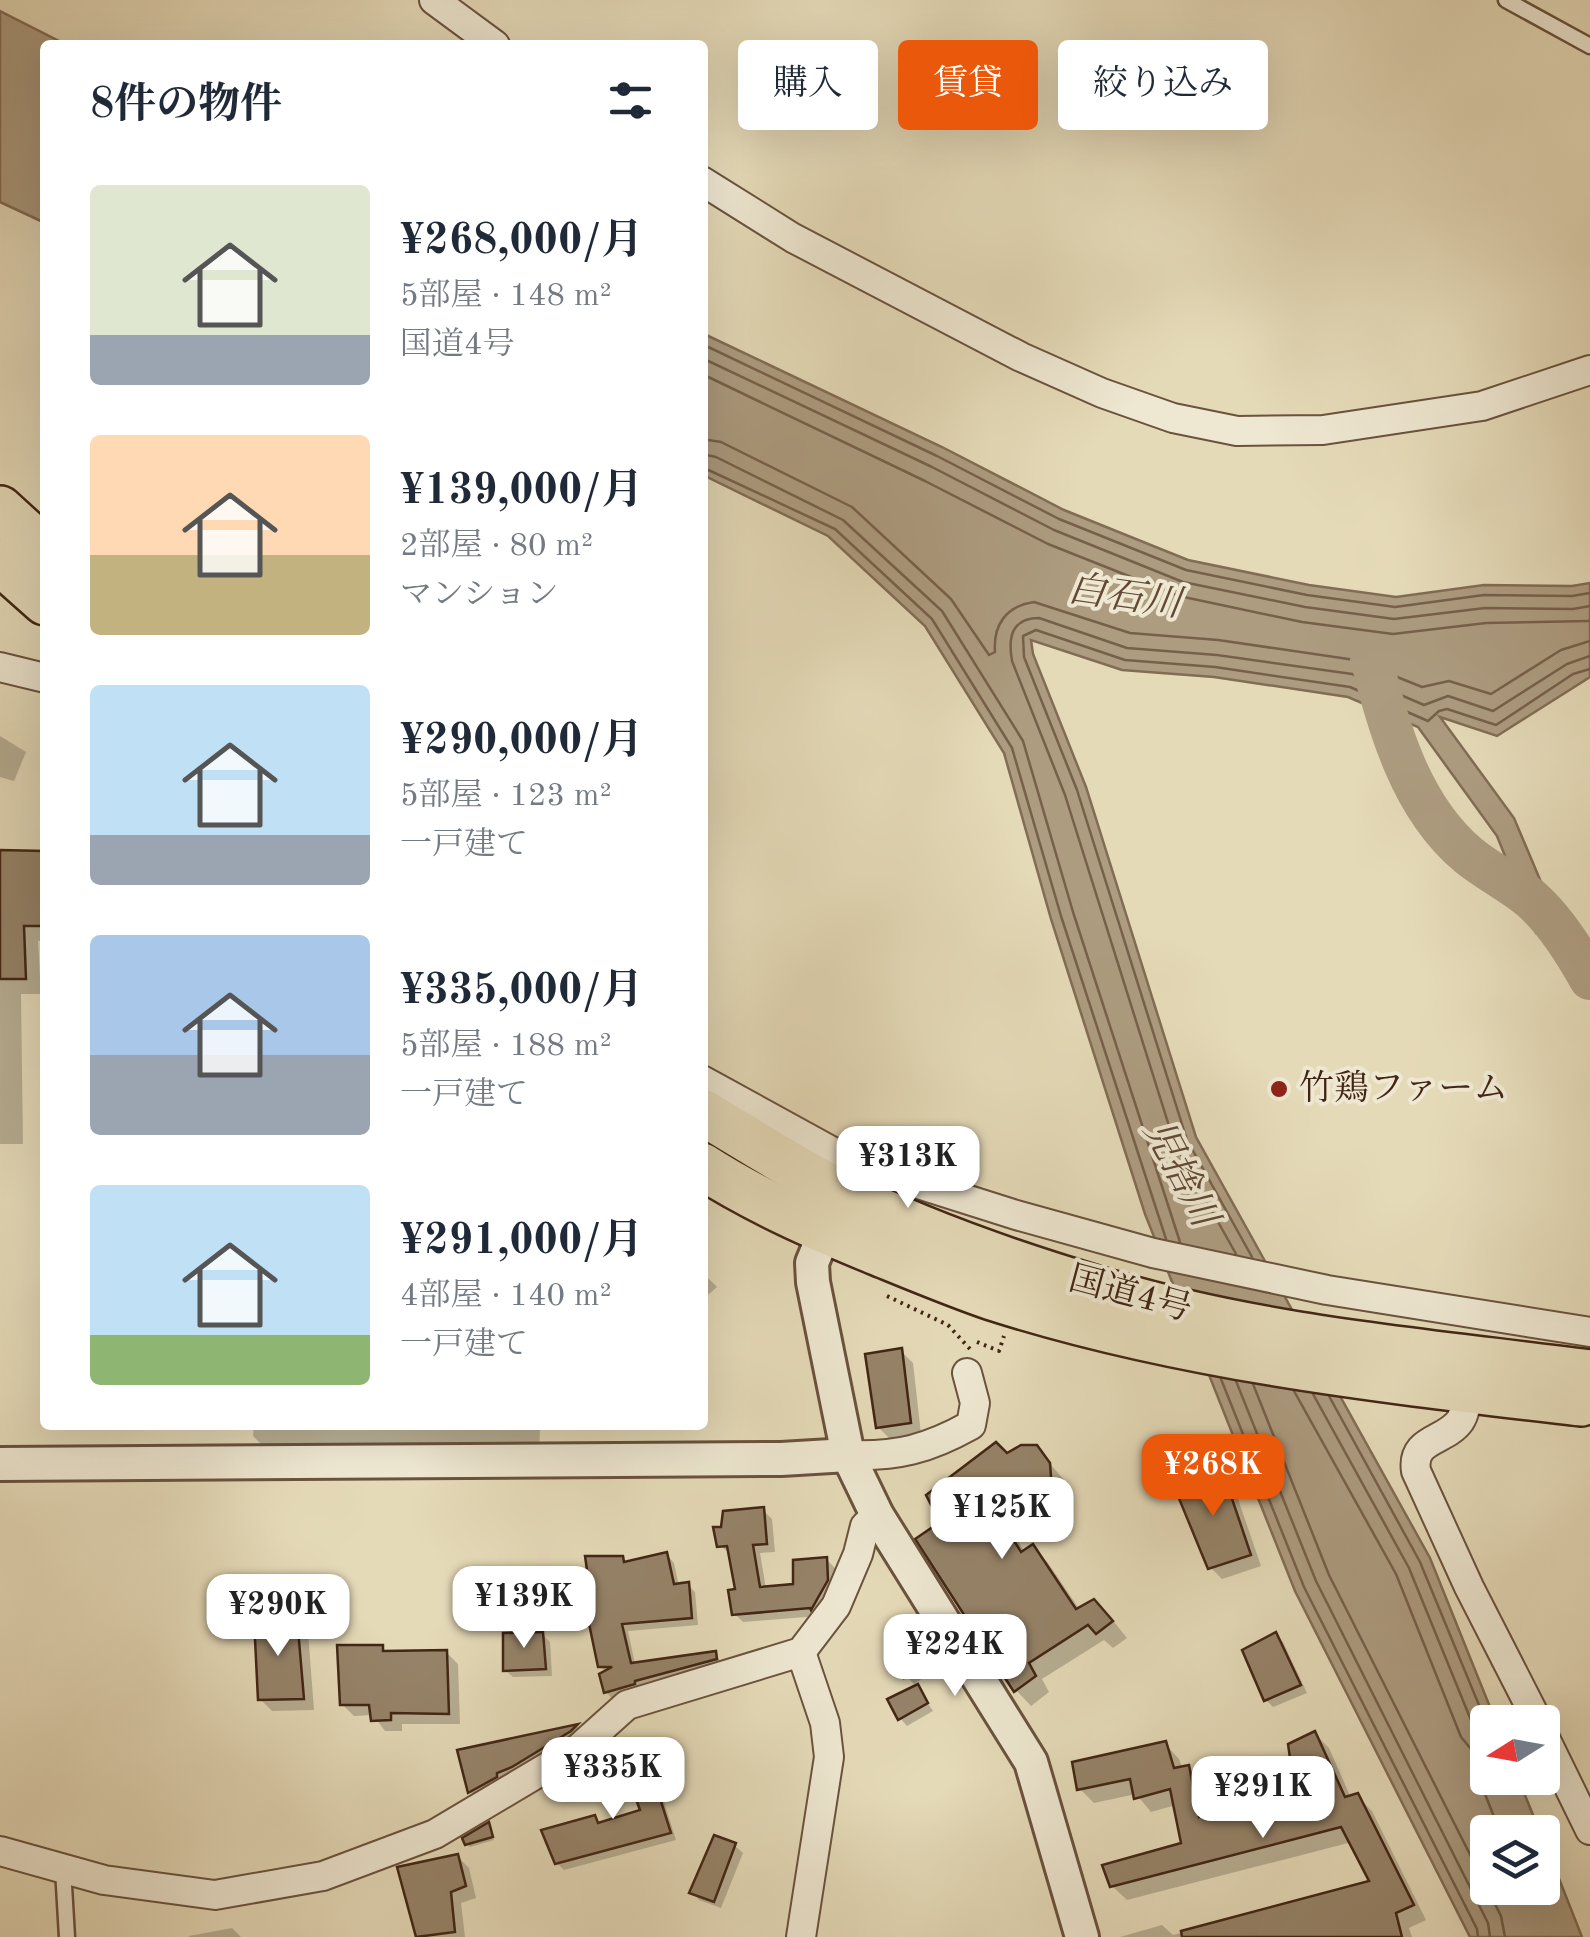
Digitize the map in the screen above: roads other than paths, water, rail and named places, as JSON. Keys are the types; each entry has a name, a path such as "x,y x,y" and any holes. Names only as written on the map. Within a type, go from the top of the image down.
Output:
{"highway":[{"path":"0,508 40,545"},
{"path":"0,562 40,598"},
{"name":"国道4号","path":"708,1117 833,1212"},
{"name":"国道4号","path":"708,1170 743,1192 833,1212 904,1220 1052,1274 1164,1323 1320,1338 1413,1366 1467,1390 1590,1404"},
{"name":"国道4号","path":"1413,1366 1590,1373"}],"street":[{"path":"434,0 487,40"},
{"path":"708,184 793,238 1021,357 1102,394 1173,418 1237,431 1323,430 1482,406 1590,370"},
{"path":"0,667 40,677"},
{"path":"708,1083 855,1164 1153,1253 1327,1290 1590,1332"},
{"path":"833,1212 812,1263 812,1282 848,1455 878,1515 1031,1762 1082,1937"},
{"path":"0,1464 887,1456 937,1444 971,1424 975,1403 970,1362"},
{"path":"1467,1390 1463,1416 1450,1430 1423,1444 1414,1460 1416,1471 1469,1588 1529,1705"},
{"path":"0,1851 104,1880 215,1895 323,1876 435,1834 578,1749 627,1705 802,1652 836,1606 865,1526 878,1515"},
{"path":"800,1937 830,1757 825,1723 802,1652"},
{"path":"1560,1769 1590,1830"}],"lane":[{"path":"1506,0 1590,46"},
{"path":"62,1869 67,1937"}],"water":[{"path":"0,11 57,40 40,40 40,221 0,202"},
{"path":"708,336 1064,510 1188,560 1309,585 1396,597 1484,585 1590,583 1590,677 1497,736 1440,717 1514,818 1541,882 1574,937 1536,933 1497,836 1418,727 1348,697 1214,677 1122,670 1031,640 1033,654 1086,787 1196,1137 1430,1558 1489,1705 1470,1705 1470,1795 1525,1795 1533,1815 1470,1815 1470,1905 1560,1905 1560,1881 1582,1937 1470,1937 1295,1591 1145,1214 1051,919 1004,753 925,626 828,536 708,477"}],"waterway":[{"path":"1371,658 1394,738 1431,813 1468,855 1540,907 1564,936 1590,979"}],"place":[{"name":"竹鶏ファーム","path":"1279,1089"}],"water label":[{"name":"白石川","path":"1124,598"},
{"name":"児捨川","path":"1179,1174"}]}
